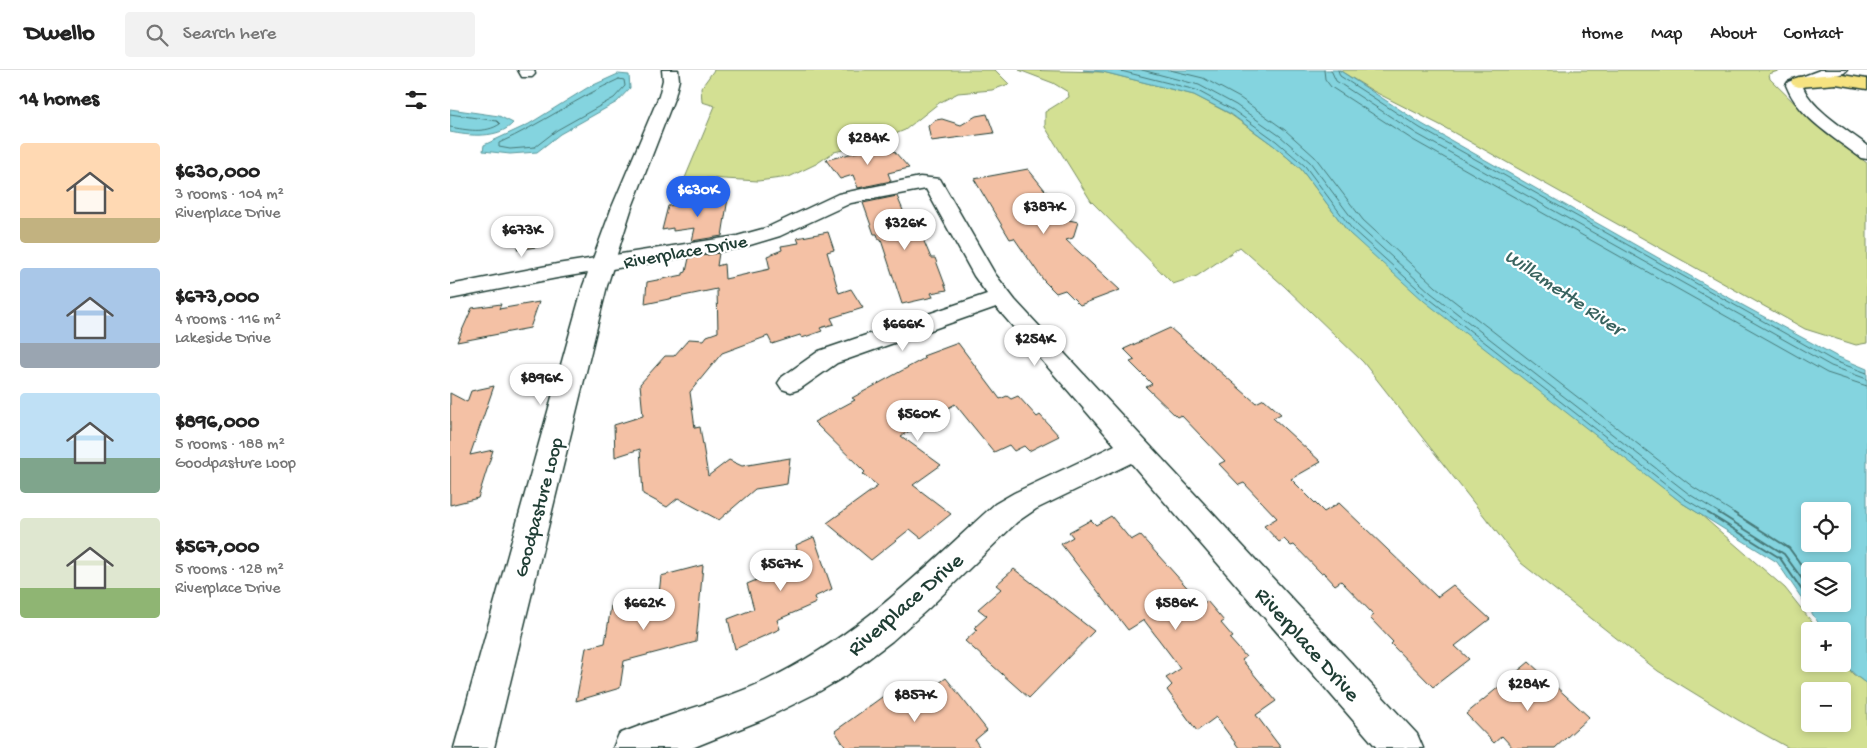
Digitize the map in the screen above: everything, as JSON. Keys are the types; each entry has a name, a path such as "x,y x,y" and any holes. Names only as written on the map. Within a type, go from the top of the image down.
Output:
{"highway":[{"path":"1854,70 1867,77"},
{"path":"1810,76 1867,84"}],"street":[{"name":"Goodpasture Loop","path":"474,748 601,264 667,96 671,80 670,70"},
{"path":"1839,70 1810,76 1794,85 1794,88 1800,99 1867,154"},
{"name":"Riverplace Drive","path":"450,292 601,264 751,240 773,232 845,198 927,182 935,185 986,276 1001,297 1403,748"},
{"path":"791,383 828,357 1001,297"},
{"name":"Riverplace Drive","path":"633,748 732,715 818,673 860,644 900,612 1006,513 1025,501 1136,448"}],"green space":[{"path":"714,70 995,70 1009,84 992,90 958,93 939,103 905,130 873,143 834,152 816,164 789,177 758,181 708,178 689,181 685,178 715,106 702,102 701,88"},
{"path":"1019,70 1103,72 1194,95 1230,114 1273,145 1301,169 1349,233 1682,503 1700,514 1785,588 1801,608 1801,612 1804,612 1812,622 1801,622 1801,672 1851,671 1867,684 1867,748 1789,748 1738,720 1658,671 1521,563 1363,362 1284,286 1240,247 1197,276 1173,284 1091,201 1045,127 1045,112 1069,97 1068,92 1053,83"},
{"path":"1339,70 1781,70 1769,74 1770,79 1825,133 1867,163 1867,343 1856,345 1805,329 1440,125 1373,91"}],"water":[{"name":"Willamette River","path":"1083,70 1339,70 1422,124 1722,294 1836,356 1867,369 1867,684 1851,670 1851,622 1818,622 1811,612 1851,612 1851,562 1801,562 1801,597 1777,562 1682,503 1424,301 1349,233 1301,169 1273,145 1231,114 1194,95 1103,72"},
{"path":"618,74 629,75 630,88 617,102 560,134 537,152 510,154 483,151 484,145 529,124 587,88"},
{"path":"450,109 499,116 513,123 500,132 492,134 466,135 450,132"}],"building":[{"path":"987,114 994,133 931,141 928,126 936,120 942,119 961,125 976,116"},
{"path":"877,147 880,151 888,149 891,152 894,151 909,168 888,173 891,181 858,188 853,175 840,179 826,160"},
{"path":"1028,169 1069,220 1078,222 1073,238 1066,240 1120,290 1080,305 1065,290 1056,293 1044,281 1014,238 1010,239 974,179"},
{"path":"897,196 907,220 914,218 931,258 935,258 947,290 931,293 933,297 902,304 881,240 879,240 877,234 874,234 863,203"},
{"path":"728,198 722,236 692,241 695,228 673,231 673,228 662,230 668,206"},
{"path":"550,223 542,246 517,250 526,227"},
{"path":"828,232 834,250 827,252 839,293 851,289 863,308 831,318 834,324 820,328 822,331 802,338 800,335 772,344 768,336 722,353 690,392 695,428 700,427 708,476 729,460 742,466 790,458 787,484 755,489 719,520 678,498 667,507 643,494 640,449 615,457 614,425 643,416 640,384 665,356 674,356 689,339 704,340 707,336 718,332 717,289 645,304 647,282 683,275 686,272 689,258 719,253 717,266 724,264 725,279 770,269 767,256 782,250 781,246 799,243 797,238"},
{"path":"539,302 530,328 457,342 472,308 501,304 499,309"},
{"path":"1170,328 1256,403 1264,399 1281,414 1273,418 1321,462 1291,479 1324,512 1339,503 1437,597 1453,585 1490,619 1455,646 1469,659 1433,687 1391,644 1393,642 1370,618 1374,615 1341,581 1335,585 1294,545 1291,546 1284,539 1279,542 1264,526 1277,518 1244,483 1239,485 1219,464 1225,461 1181,415 1177,417 1146,387 1152,384 1130,362 1135,360 1124,349"},
{"path":"958,343 1000,399 1007,396 1011,399 1018,396 1037,417 1040,415 1059,436 1029,451 1024,446 1014,451 1009,445 994,452 955,404 901,436 941,465 913,485 951,514 921,538 910,529 871,560 827,523 878,486 863,474 865,472 814,422 855,400 852,398 925,358 923,356"},
{"path":"494,386 470,455 493,450 478,498 450,505 450,393 467,402 471,391"},
{"path":"1111,516 1131,540 1140,535 1202,604 1207,601 1224,621 1221,623 1233,637 1230,639 1246,657 1242,660 1276,701 1256,715 1281,748 1239,748 1216,717 1197,731 1167,690 1172,685 1166,678 1180,669 1172,657 1144,620 1128,630 1061,544 1073,537 1069,532 1091,520 1096,525"},
{"path":"814,537 832,589 814,597 816,603 777,620 780,629 735,649 728,619 754,609 747,584 759,579 755,567 797,550 796,545"},
{"path":"703,565 696,642 624,661 620,688 576,701 586,648 605,643 611,606 659,594 661,576"},
{"path":"1014,569 1094,631 1029,698 965,641 977,630 974,628 987,616 978,609 1001,589 996,585"},
{"path":"1529,662 1589,717 1555,748 1513,748 1502,736 1494,743 1466,714"},
{"path":"946,678 987,730 975,740 980,748 846,748 835,731 889,692 902,710"}]}
